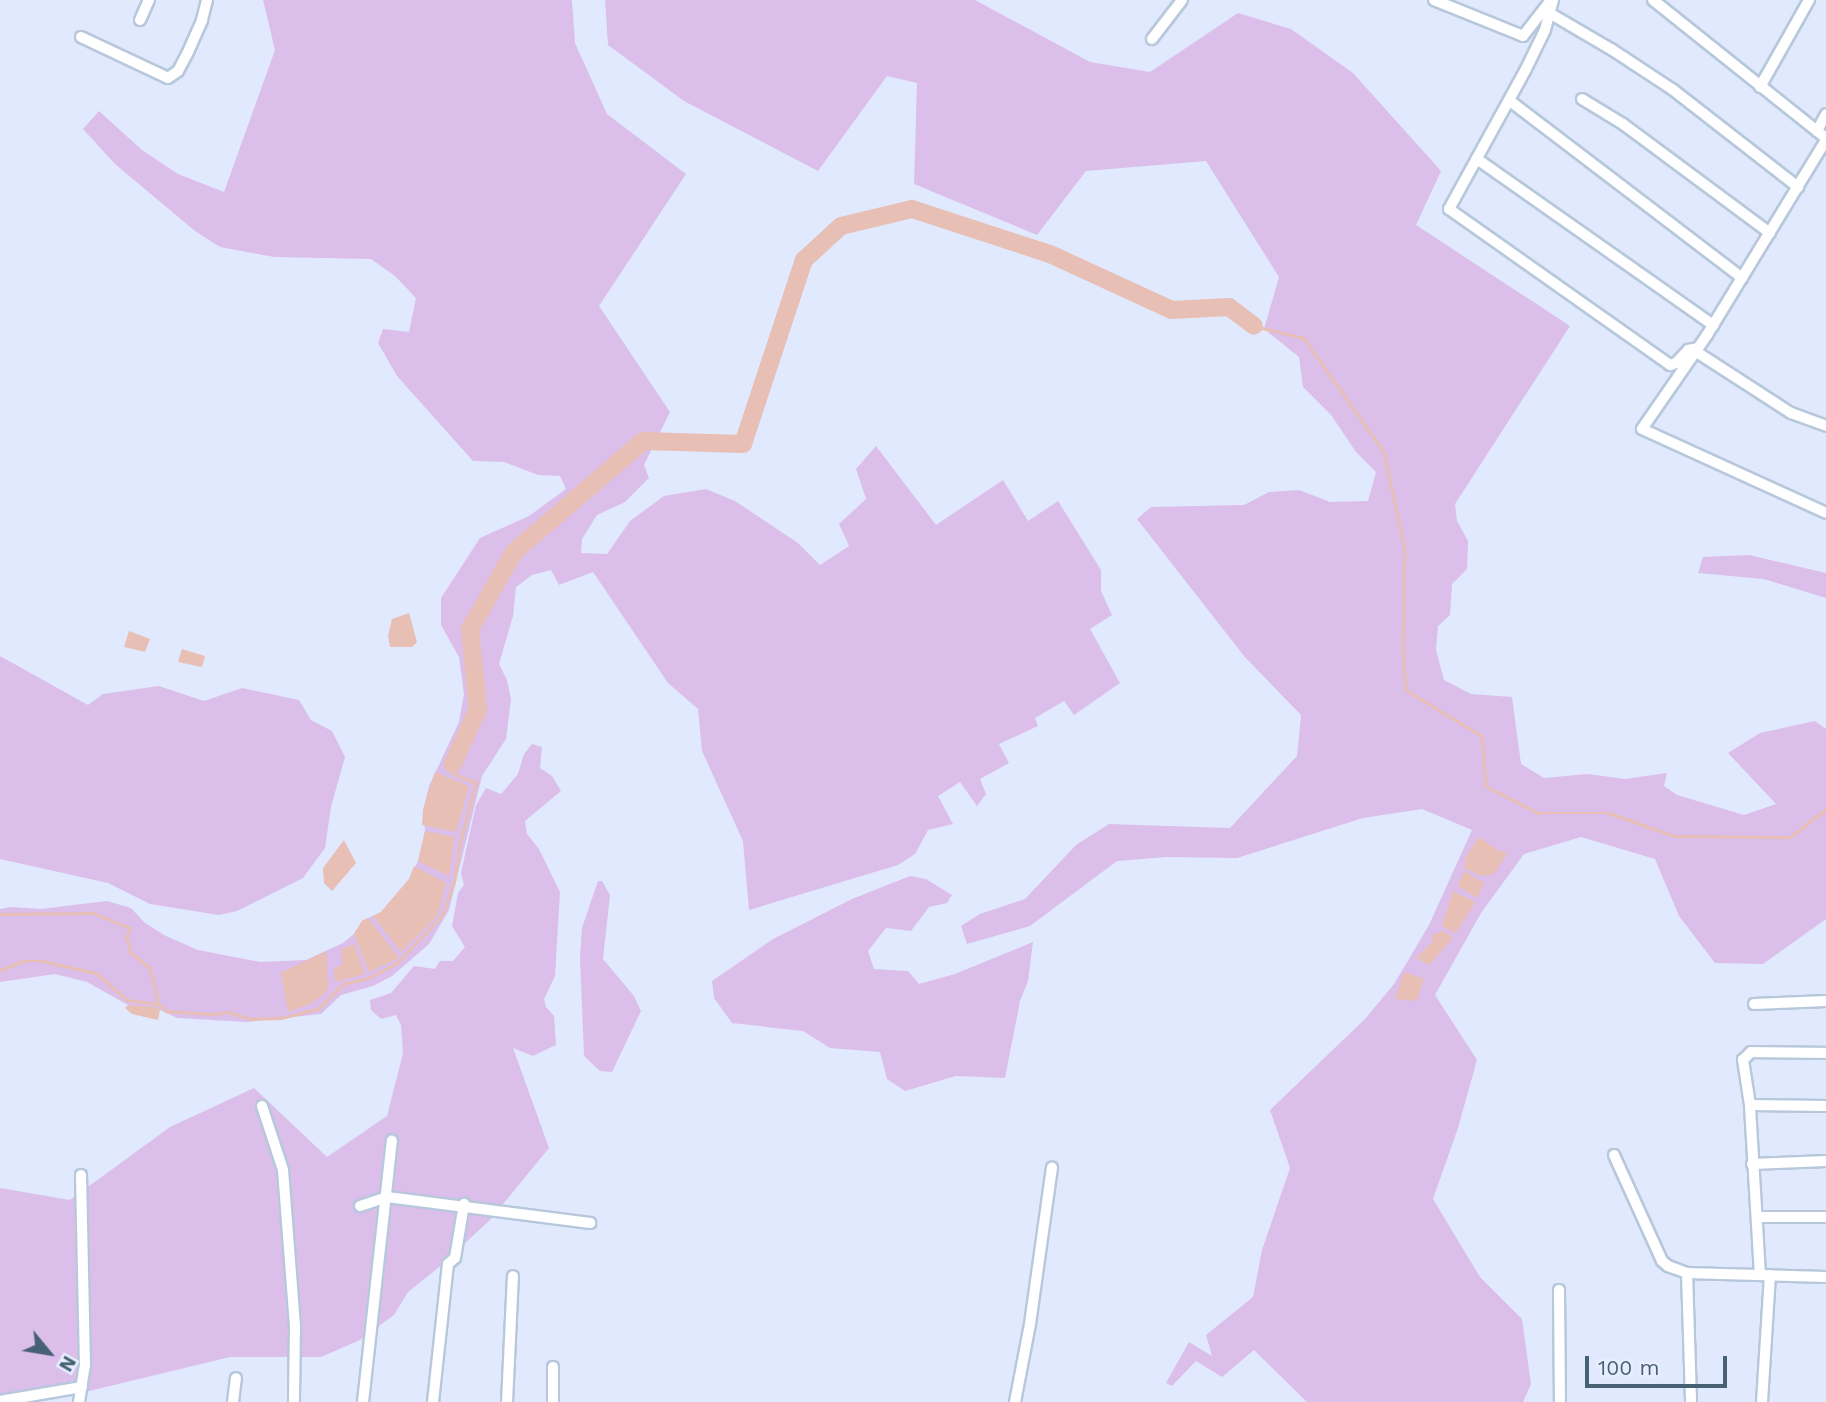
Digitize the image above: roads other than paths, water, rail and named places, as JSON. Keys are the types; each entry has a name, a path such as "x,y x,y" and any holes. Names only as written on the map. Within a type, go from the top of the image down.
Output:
{"street":[{"path":"139,20 149,0"},
{"path":"81,37 168,78 177,71 194,39 206,0"},
{"path":"1152,39 1182,0"},
{"path":"1434,0 1523,36 1552,0"},
{"path":"1552,0 1551,14 1510,101 1450,210 1670,365 1676,363 1688,350 1697,349 1791,413 1826,426"},
{"path":"1653,0 1826,139 1713,325 1642,429 1826,513"},
{"path":"1760,87 1809,0"},
{"path":"1551,14 1672,89 1798,187"},
{"path":"1582,99 1623,124 1770,233"},
{"path":"1510,101 1742,278"},
{"path":"1817,131 1826,114"},
{"path":"1477,159 1713,325"},
{"path":"1754,1004 1826,1001"},
{"path":"1762,1402 1765,1275 1752,1164 1750,1105 1743,1060 1747,1054 1826,1052"},
{"path":"1750,1105 1826,1106"},
{"path":"262,1106 283,1170 295,1326 294,1402"},
{"path":"363,1402 393,1141"},
{"path":"1614,1155 1662,1261 1687,1273 1826,1277"},
{"path":"1752,1164 1826,1161"},
{"path":"1016,1402 1052,1168"},
{"path":"79,1402 85,1366 81,1175"},
{"path":"359,1206 387,1197 464,1204 590,1223"},
{"path":"433,1402 449,1264 455,1258 464,1204"},
{"path":"1757,1217 1826,1217"},
{"path":"1687,1273 1691,1402"},
{"path":"508,1402 513,1276"},
{"path":"1559,1290 1560,1402"},
{"path":"553,1402 554,1367"},
{"path":"233,1402 236,1378"},
{"path":"0,1401 82,1387"}],"waterway":[{"path":"453,764 478,709 470,629 514,552 643,441 743,444 804,260 841,226 912,209 1050,254 1172,310 1229,307 1254,326"},
{"path":"1254,326 1304,338 1384,452 1405,550 1403,649 1406,690 1482,736 1486,786 1538,813 1609,813 1674,836 1790,837 1826,809"},
{"path":"0,970 24,961 42,961 96,973 127,1000 159,1004 166,1011 212,1014 229,1012 250,1019 281,1018 318,1009 343,984 368,978 396,964 442,915 454,882 461,838 476,783 453,774 453,764"},
{"path":"0,914 93,913 130,928 127,937 131,953 150,968 159,1003"}]}
